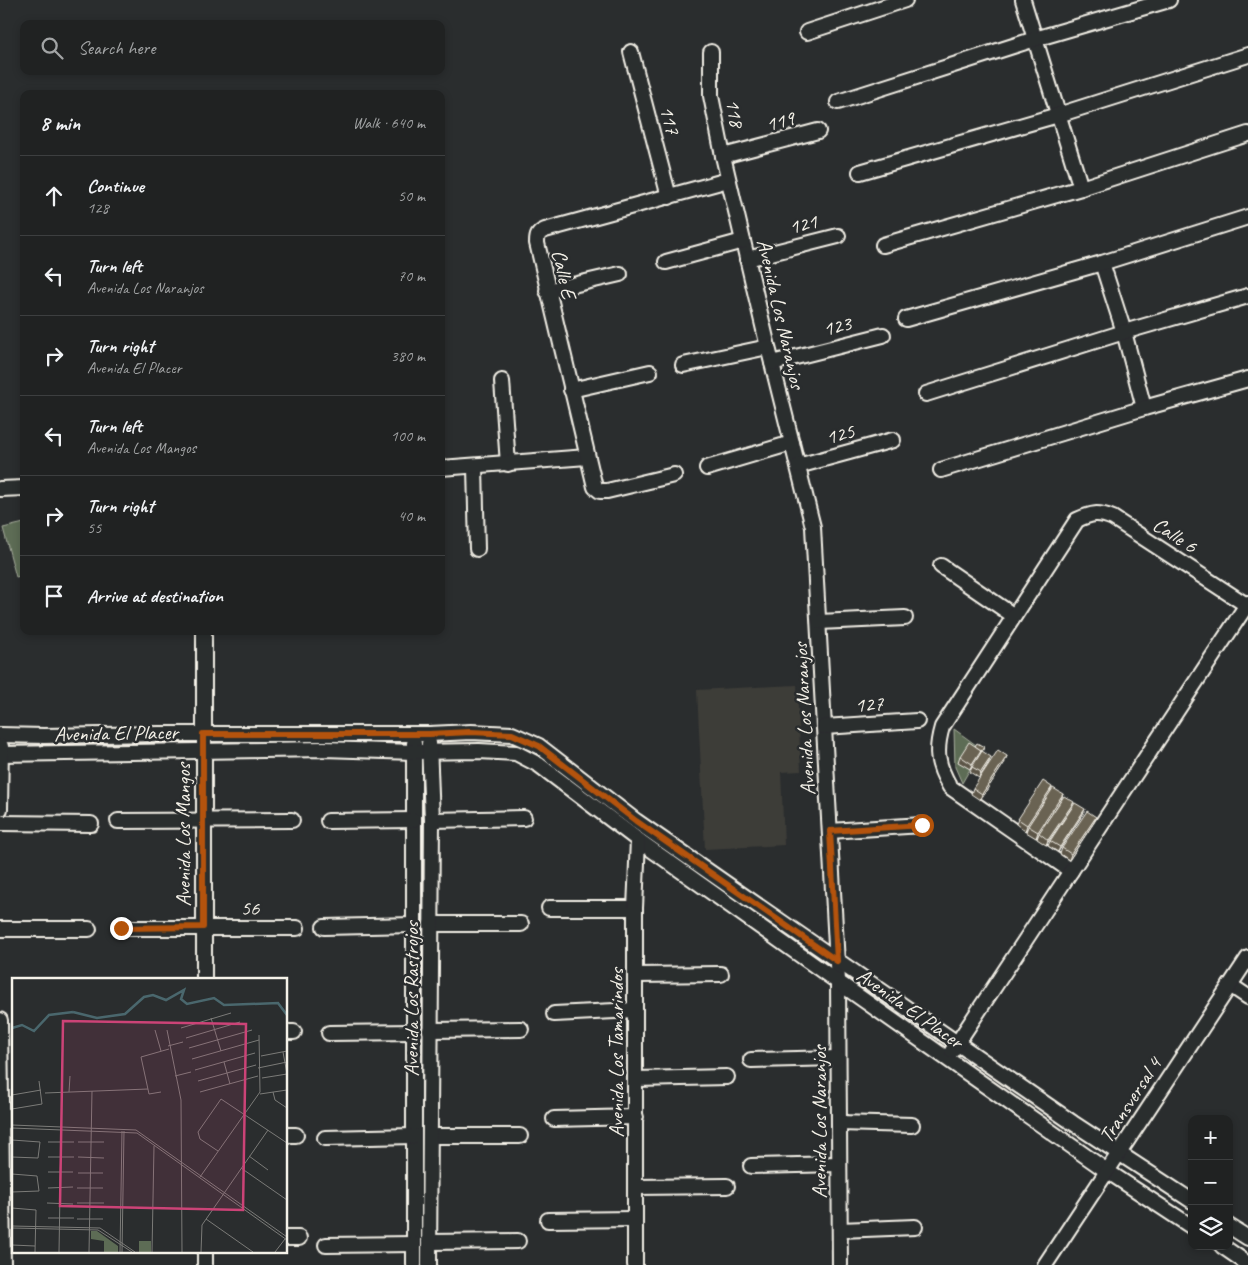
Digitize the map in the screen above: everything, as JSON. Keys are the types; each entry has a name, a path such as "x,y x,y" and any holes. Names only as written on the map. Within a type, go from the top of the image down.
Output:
{"street":[{"path":"807,32 905,0"},
{"path":"1023,0 1081,188"},
{"path":"838,102 1035,39 1169,0"},
{"name":"117","path":"631,52 669,198"},
{"name":"118","path":"711,52 710,89 728,180"},
{"path":"860,172 1058,114 1248,55"},
{"name":"119","path":"723,156 818,131"},
{"path":"883,245 1081,188 1248,134"},
{"name":"Calle E","path":"674,475 607,491 600,491 595,487 547,291 537,236 540,232 669,198 728,180"},
{"name":"Avenida Los Naranjos","path":"728,180 813,527 838,982 840,1265"},
{"path":"906,319 1102,263 1248,218"},
{"name":"121","path":"747,258 838,236"},
{"path":"666,262 743,241"},
{"path":"1102,263 1124,332 1144,408"},
{"path":"547,291 620,274"},
{"path":"926,394 1124,332 1248,296"},
{"name":"123","path":"772,364 883,335"},
{"path":"683,365 768,346"},
{"path":"571,390 650,372"},
{"path":"941,470 1144,408 1248,379"},
{"path":"502,381 508,464"},
{"name":"125","path":"798,466 893,440"},
{"path":"707,468 792,443"},
{"path":"445,468 587,457"},
{"path":"475,466 477,549"},
{"path":"0,489 20,488"},
{"name":"Calle 6","path":"1014,616 1077,520 1088,515 1100,513 1113,518 1248,605"},
{"path":"941,566 1014,616 942,727 937,742 939,763 944,776 950,787 1071,871"},
{"path":"947,1058 1248,605"},
{"path":"818,622 905,618"},
{"name":"Avenida Los Mangos","path":"204,635 204,978"},
{"name":"127","path":"824,727 917,721"},
{"name":"Avenida El Placer","path":"0,735 429,734 471,732 512,734 539,746 636,821 957,1044 1188,1198"},
{"name":"Avenida Los Rastrojos","path":"414,734 414,1265"},
{"name":"Avenida Los Rastrojos","path":"429,734 432,820 429,1265"},
{"path":"0,735 0,809"},
{"name":"Avenida El Placer","path":"1,754 324,749 516,753 539,765 638,840 838,982 1108,1171 1188,1223"},
{"path":"432,820 524,818"},
{"path":"118,821 292,820"},
{"path":"328,821 414,820"},
{"path":"0,823 91,824"},
{"path":"830,831 922,825"},
{"name":"Avenida Los Tamarindos","path":"635,1265 636,1079 634,1010 638,840"},
{"path":"549,908 635,908"},
{"path":"431,924 521,924"},
{"path":"324,926 414,925"},
{"name":"56","path":"121,928 297,928"},
{"path":"0,929 88,929"},
{"name":"Transversal 4","path":"1045,1265 1248,958"},
{"path":"636,976 721,974"},
{"path":"1230,985 1248,996"},
{"path":"554,1014 634,1010"},
{"path":"0,1020 5,1136 6,1244 3,1265"},
{"path":"430,1030 520,1029"},
{"path":"329,1033 414,1032"},
{"path":"751,1060 838,1058"},
{"path":"636,1079 726,1076"},
{"path":"554,1119 636,1117"},
{"path":"839,1123 912,1125"},
{"path":"325,1138 414,1136"},
{"path":"430,1136 520,1136"},
{"path":"751,1166 839,1164"},
{"path":"635,1188 727,1186"},
{"path":"548,1220 635,1219"},
{"path":"840,1230 915,1227"},
{"path":"1233,1229 1248,1238"},
{"path":"429,1242 518,1240"},
{"path":"326,1245 414,1244"},
{"path":"1228,1250 1248,1264"},
{"path":"205,1252 205,1265"}],"shaded area":[{"path":"797,685 801,771 781,772 784,845 705,849 697,690"}],"green space":[{"path":"20,524 20,576 16,577 3,528"},
{"path":"954,729 976,745 958,761 970,769 962,783 955,767"}],"building":[{"path":"969,742 981,750 972,764 960,756"},
{"path":"977,743 984,747 980,753 981,750 975,746"},
{"path":"998,750 1007,756 982,794 973,788"},
{"path":"982,751 991,757 981,772 972,767"},
{"path":"1043,781 1052,787 1027,825 1018,819"},
{"path":"1053,788 1063,794 1038,832 1028,826"},
{"path":"1064,796 1074,802 1048,840 1039,833"},
{"path":"1075,803 1085,809 1060,847 1050,841"},
{"path":"1087,811 1096,817 1071,854 1062,848"}],"route":[{"path":"121,928 203,927 203,734 429,734 471,732 512,734 539,746 636,821 837,961 830,831 922,825"}]}
